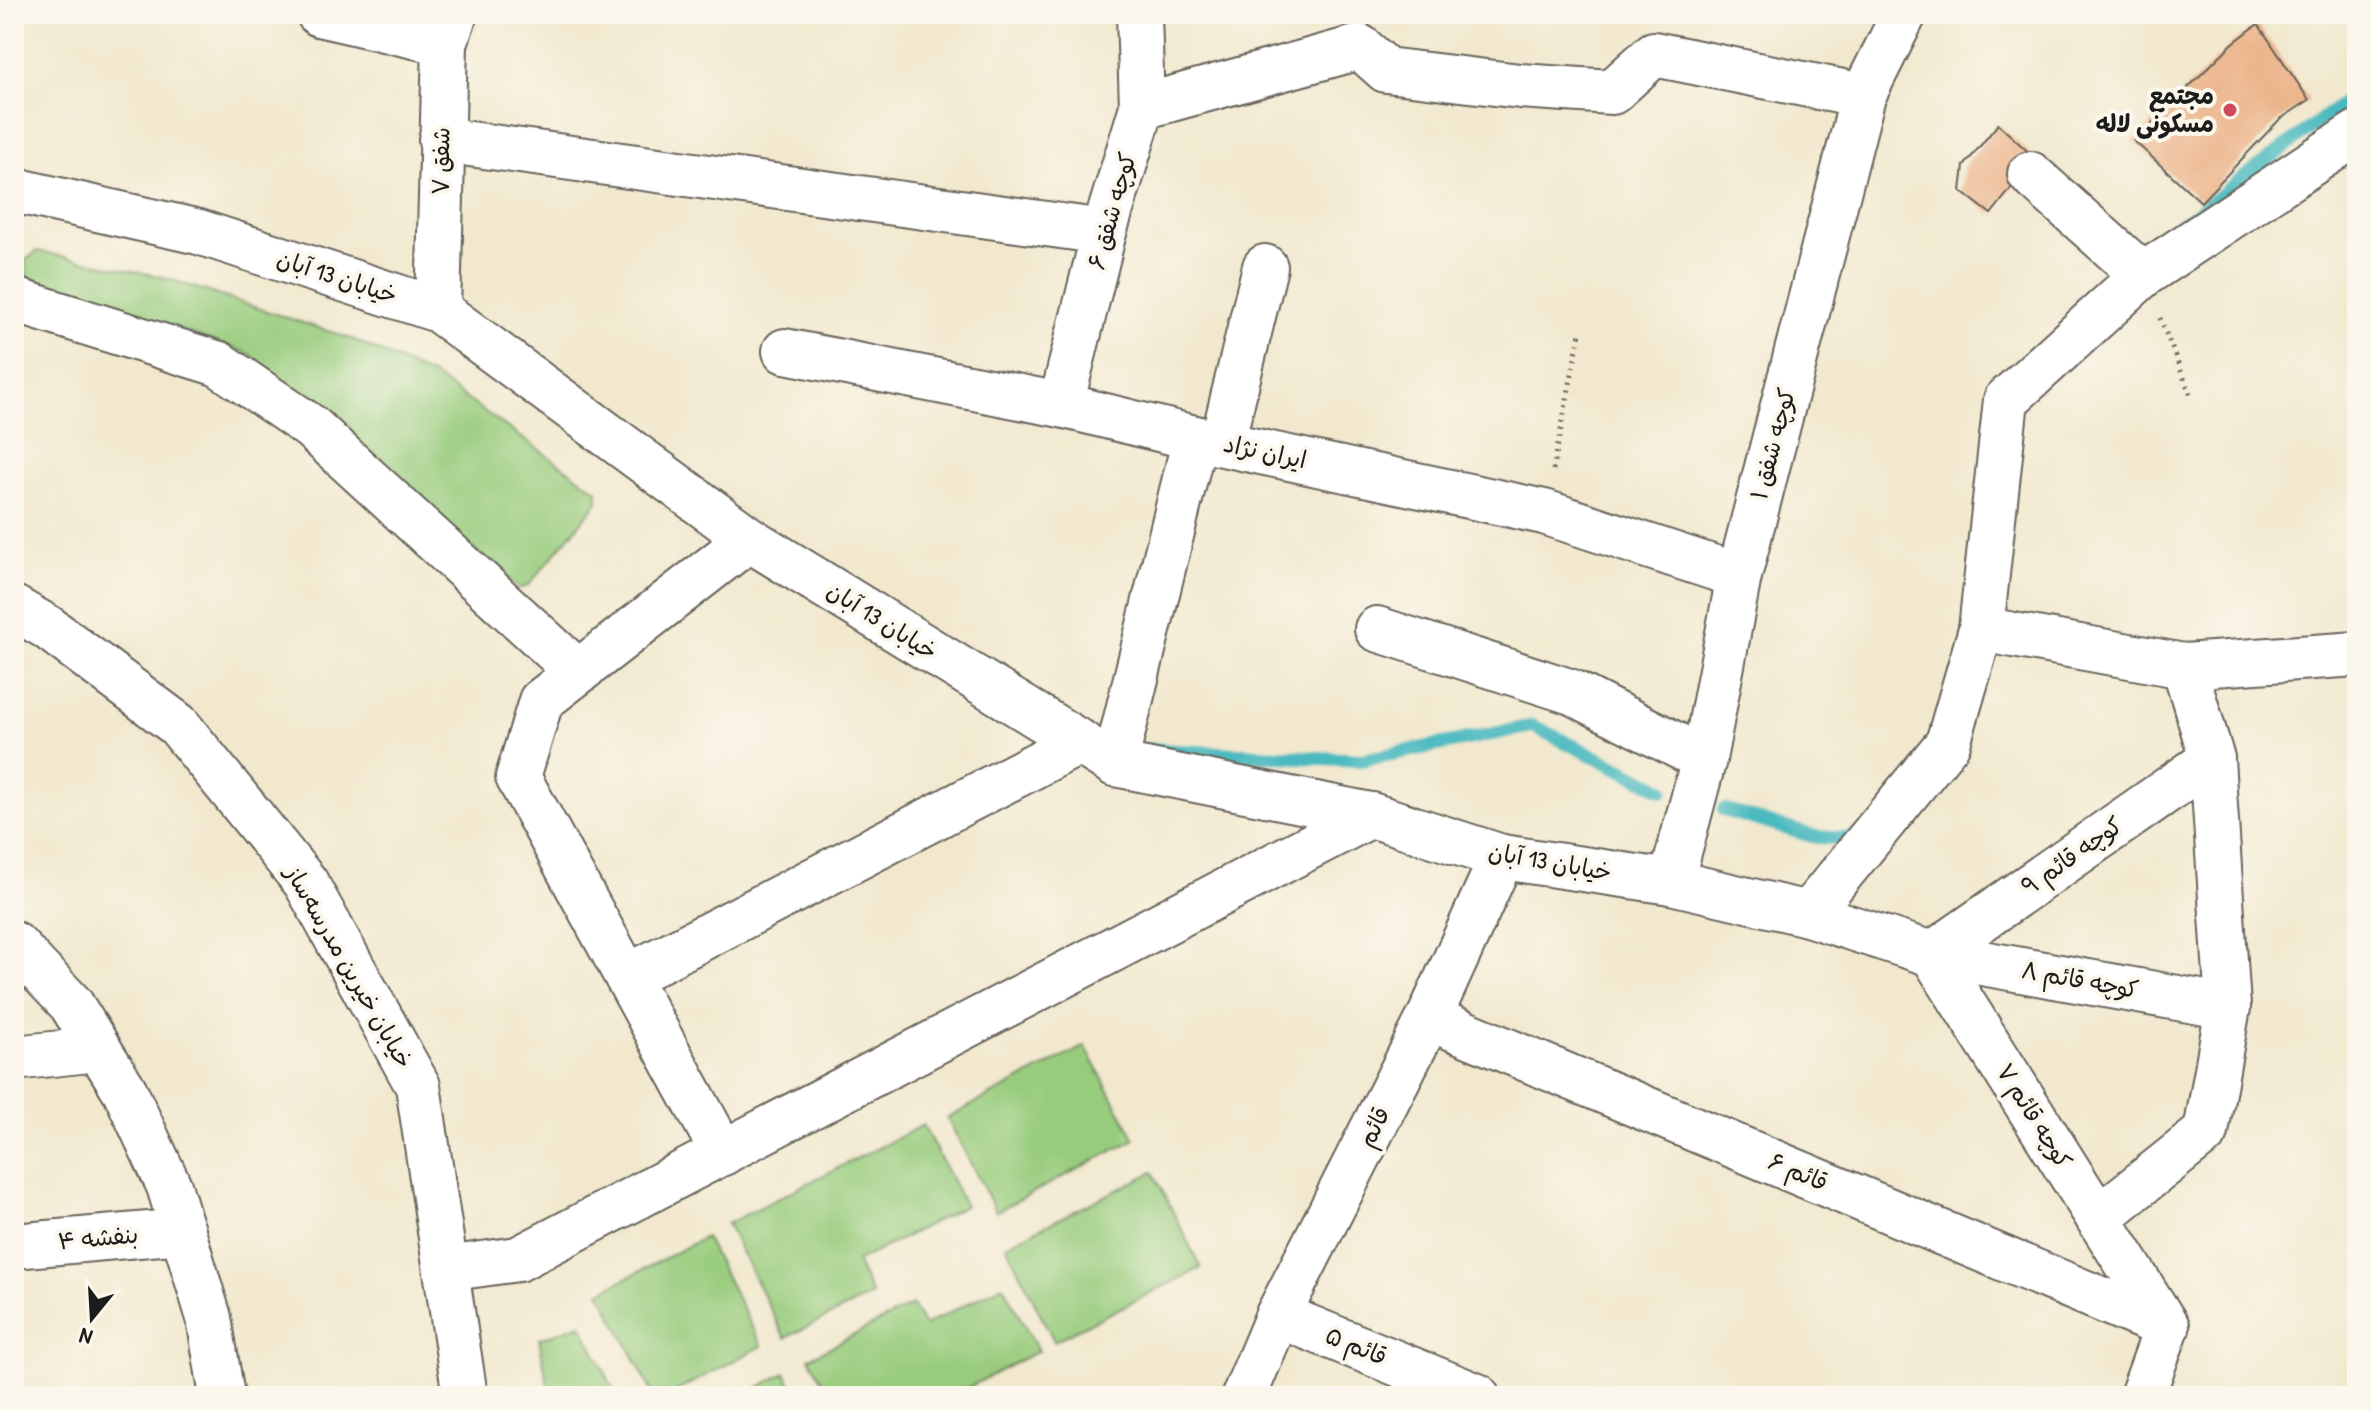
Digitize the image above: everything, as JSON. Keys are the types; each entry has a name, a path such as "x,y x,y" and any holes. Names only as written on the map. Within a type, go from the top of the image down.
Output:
{"street":[{"path":"319,14 450,28"},
{"name":"کوچه شفق ۶","path":"1061,405 1104,232 1142,107 1139,14"},
{"name":"کوچه شفق ۱","path":"1671,882 1704,759 1739,576 1863,96 1904,14"},
{"name":"شفق ۷","path":"438,310 441,140 450,28"},
{"path":"1142,107 1361,30 1386,70 1520,86 1612,92 1654,54 1863,96"},
{"path":"441,140 1104,232"},
{"path":"1932,954 1808,914 1948,743 1981,629 2006,400 2143,275 2355,149"},
{"path":"2030,174 2143,275"},
{"name":"خیابان 13 آبان","path":"14,190 199,232 438,310 749,539 1098,753 1371,815 1502,857 1671,882 1808,914"},
{"path":"627,977 1098,753 1265,267"},
{"path":"14,300 219,364 311,427 578,672"},
{"name":"ایران نژاد","path":"785,351 1061,405 1544,512 1739,576"},
{"path":"723,1153 518,777 541,701 749,539"},
{"name":"خیابان خیرین مدرسه‌ساز","path":"14,608 47,627 178,725 306,883 418,1086 465,1396"},
{"path":"1377,629 1572,692 1704,759"},
{"path":"1981,629 2184,666 2357,654"},
{"path":"2098,1218 2206,1132 2228,1007 2212,759 2184,666"},
{"name":"کوچه قائم ۹","path":"1932,954 2212,759"},
{"path":"446,1269 518,1259 1371,815"},
{"name":"قائم","path":"1244,1396 1278,1315 1429,1018 1502,857"},
{"path":"14,944 71,1004 125,1091 169,1186 209,1318 222,1396"},
{"name":"کوچه قائم ۸","path":"1932,954 2228,1007"},
{"name":"کوچه قائم ۷","path":"1932,954 2167,1327"},
{"name":"قائم ۶","path":"1429,1018 2167,1327"},
{"path":"14,1058 99,1049"},
{"name":"بنفشه ۴","path":"14,1246 183,1231"},
{"name":"قائم ۵","path":"1278,1315 1477,1396"},
{"path":"2142,1396 2167,1327"}],"path":[{"path":"2143,275 2191,396"},
{"path":"1544,512 1580,333"}],"green space":[{"path":"37,251 163,277 352,339 435,377 598,491 598,502 529,585 520,589 250,354 27,277 25,261"},
{"path":"1085,1046 1135,1139 996,1212 947,1118"},
{"path":"923,1125 965,1206 856,1262 872,1295 785,1338 727,1224"},
{"path":"1153,1172 1201,1268 1054,1341 1006,1245"},
{"path":"705,1237 762,1346 667,1396 654,1396 600,1292"},
{"path":"1003,1285 1038,1351 952,1396 830,1396 809,1358 912,1305 924,1326"},
{"path":"581,1324 617,1396 550,1396 539,1339"},
{"path":"785,1373 797,1396 742,1396"}],"building":[{"name":"مجتمع مسکونی لاله","path":"2258,24 2309,100 2279,120 2201,202 2134,141 2232,44"},
{"path":"1998,124 2035,158 1991,214 1961,191 1964,166"}],"waterway":[{"path":"2178,227 2357,93"},
{"path":"1138,749 1362,760 1533,726 1663,790"},
{"path":"1724,810 1816,837 1852,839 1856,835"}],"place":[{"name":"مجتمع مسکونی لاله","path":"2230,110"}]}
